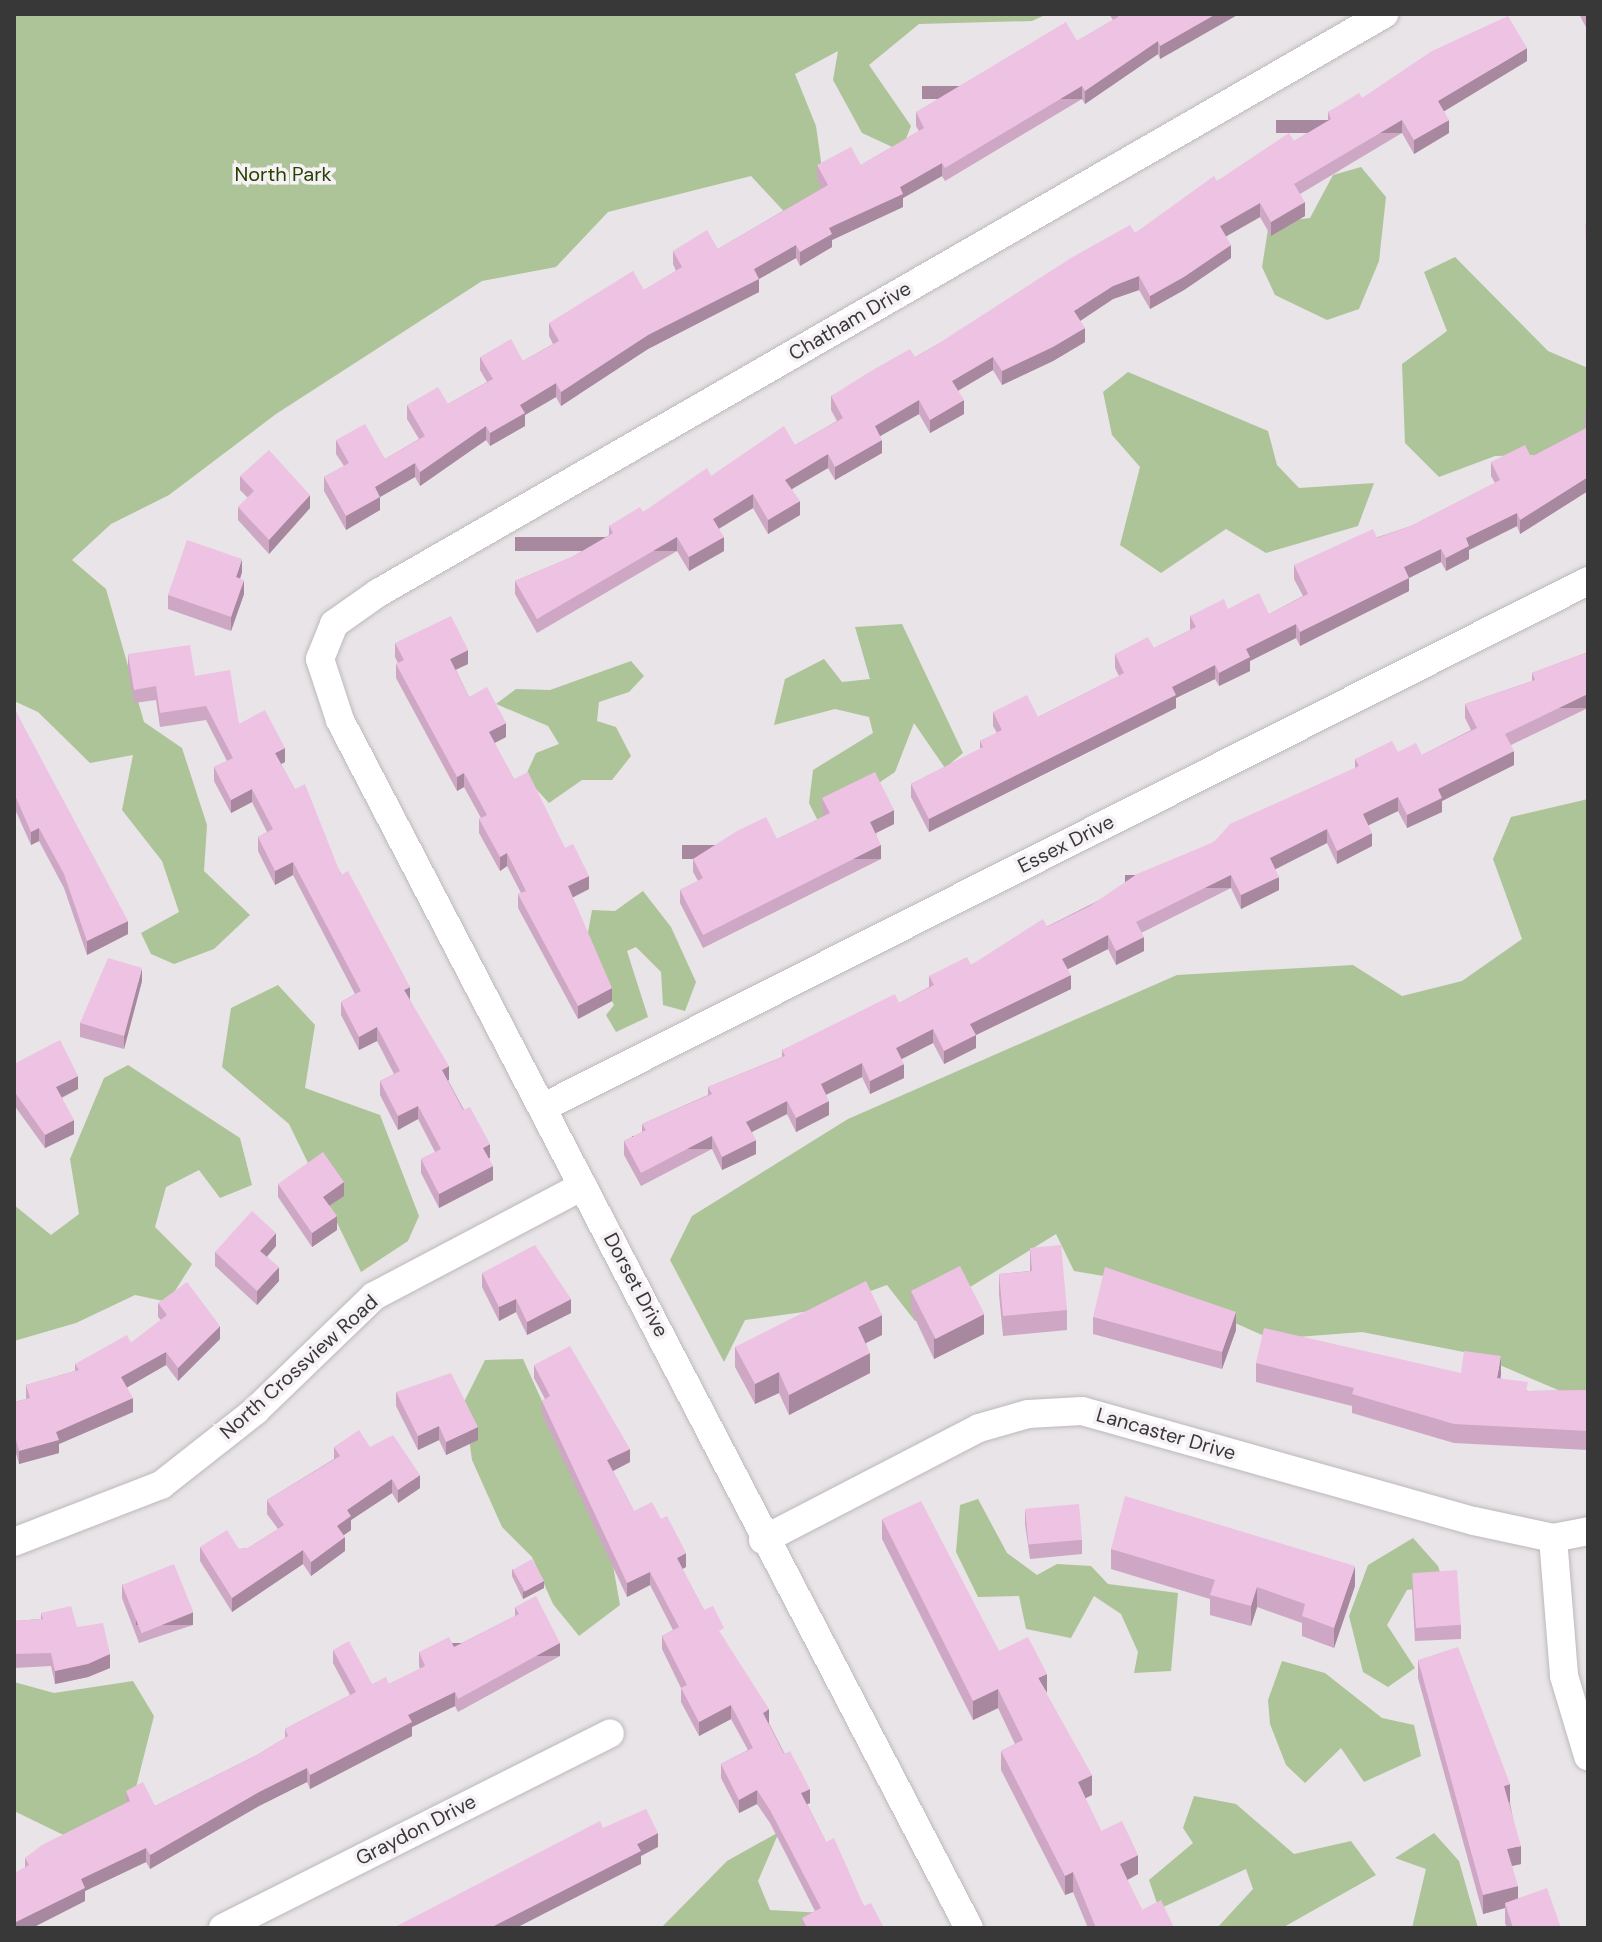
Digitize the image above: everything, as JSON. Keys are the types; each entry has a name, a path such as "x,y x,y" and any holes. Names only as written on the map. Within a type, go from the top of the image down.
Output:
{"street":[{"name":"Chatham Drive","path":"325,638 378,593 1384,14"},
{"name":"Essex Drive","path":"544,1107 1588,581"},
{"name":"Dorset Drive","path":"325,638 322,682 544,1107 763,1540 969,1928"},
{"name":"North Crossview Road","path":"14,1542 161,1485 255,1411 374,1296 583,1186"},
{"name":"Lancaster Drive","path":"763,1540 979,1428 1028,1414 1082,1411 1553,1538 1588,1531"},
{"path":"1553,1538 1564,1676 1588,1756"},
{"name":"Graydon Drive","path":"223,1928 610,1733"}],"green space":[{"name":"North Park","path":"14,14 1047,14 1032,21 919,24 869,65 911,126 901,151 862,133 833,80 838,51 795,74 816,126 825,190 790,218 751,176 608,212 556,267 482,281 276,414 169,495 111,524 72,560 106,589 144,722 182,748 207,825 204,871 250,915 214,949 174,964 151,954 141,933 179,912 162,861 122,810 133,755 90,763 38,712 14,701"},
{"path":"1361,167 1386,197 1379,261 1359,309 1327,320 1275,295 1262,267 1269,223 1310,218 1333,175"},
{"path":"1455,257 1548,351 1588,368 1588,426 1555,455 1495,456 1439,477 1405,443 1402,364 1447,331 1424,272"},
{"path":"1128,372 1268,431 1277,465 1299,488 1374,483 1358,526 1266,553 1226,529 1161,573 1120,545 1140,467 1112,435 1103,392"},
{"path":"902,624 963,753 945,768 914,723 895,772 819,823 809,803 813,770 873,733 869,717 835,709 774,725 785,679 824,659 842,682 870,679 855,627"},
{"path":"631,661 644,676 629,692 599,702 597,721 616,727 631,756 612,780 582,780 549,803 525,777 536,753 559,744 548,726 496,704 516,689 550,690"},
{"path":"1588,799 1588,1394 1558,1390 1474,1354 1362,1332 1271,1339 1145,1283 1074,1271 1056,1234 915,1321 887,1285 818,1310 745,1320 724,1362 670,1260 692,1216 848,1119 1177,975 1353,965 1402,996 1462,981 1522,939 1493,859 1511,817"},
{"path":"643,891 671,927 696,982 685,1011 663,1005 661,972 636,947 627,951 648,1017 616,1032 606,1015 614,1005 585,949 592,910 615,911"},
{"path":"278,985 315,1025 305,1088 380,1115 419,1216 408,1241 361,1272 289,1124 222,1067 231,1008"},
{"path":"128,1065 240,1138 252,1185 220,1198 199,1170 166,1187 155,1227 192,1264 168,1302 135,1295 76,1323 14,1341 14,1205 51,1235 79,1214 70,1159 104,1078"},
{"path":"523,1359 611,1554 620,1605 579,1636 553,1604 532,1557 502,1527 472,1460 464,1402 485,1360"},
{"path":"978,1499 1007,1553 1037,1575 1057,1564 1091,1566 1108,1584 1178,1593 1171,1671 1134,1673 1138,1652 1121,1614 1094,1596 1071,1638 1026,1629 1019,1596 978,1597 956,1552 960,1505"},
{"path":"1413,1538 1438,1566 1444,1585 1407,1590 1387,1625 1415,1668 1388,1687 1363,1672 1349,1616 1368,1565"},
{"path":"1282,1661 1325,1673 1382,1718 1414,1725 1421,1756 1364,1782 1341,1748 1305,1783 1286,1765 1270,1724 1268,1700"},
{"path":"133,1681 154,1716 128,1819 82,1844 14,1811 14,1682 54,1693"},
{"path":"1194,1796 1236,1804 1294,1854 1351,1841 1376,1875 1282,1928 1217,1928 1253,1889 1246,1869 1159,1909 1149,1880 1193,1843 1183,1828"},
{"path":"779,1832 758,1881 770,1910 824,1913 809,1928 661,1928 727,1861"},
{"path":"1434,1833 1459,1861 1478,1928 1412,1928 1426,1869 1395,1858"}],"building":[{"path":"1117,14 1216,14 1160,46 1158,41 1085,91 1082,86 945,168 942,163 900,187 903,194 829,228 832,234 800,252 796,245 754,269 759,279 648,335 561,392 556,383 520,405 525,413 490,433 486,426 420,472 415,463 375,487 380,497 346,516 324,477 349,463 336,440 365,424 385,459 425,436 407,405 438,387 448,404 493,379 480,357 511,339 523,361 559,341 549,323 633,271 644,290 682,267 673,251 707,230 718,249 828,185 817,165 851,147 861,165 924,128 916,112 1066,22 1077,41 1118,17"},
{"path":"1508,16 1527,48 1438,101 1449,120 1414,140 1402,120 1294,184 1305,202 1271,222 1260,203 1220,226 1231,245 1150,296 1139,276 1113,286 1074,311 1085,328 1053,347 1002,371 993,357 952,381 964,400 930,420 919,400 875,426 882,440 835,467 828,454 785,480 800,501 768,520 753,494 713,519 724,537 689,557 677,537 537,619 515,581 572,557 613,533 609,526 640,507 643,512 707,468 711,476 784,426 795,445 843,418 831,396 871,371 910,349 915,357 933,347 1071,258 1130,225 1135,233 1214,176 1217,181 1289,133 1294,141 1331,119 1328,112 1359,93 1362,98 1432,51"},
{"path":"1585,224 1588,224 1588,264 1587,264"},
{"path":"1588,427 1588,477 1520,520 1517,513 1466,538 1469,546 1446,558 1441,549 1404,567 1409,578 1300,632 1296,624 1246,649 1250,657 1219,673 1215,665 1172,687 1176,695 929,819 911,784 983,747 980,741 1002,730 993,712 1027,695 1038,717 1124,673 1115,654 1148,637 1154,648 1196,627 1190,616 1224,599 1228,609 1259,593 1269,614 1308,594 1294,565 1373,529 1377,538 1411,526 1500,480 1491,462 1525,445 1531,457"},
{"path":"269,450 310,495 269,540 238,507 254,491 240,476"},
{"path":"187,540 242,559 236,577 244,580 231,617 168,595"},
{"path":"451,616 468,650 450,659 469,697 487,687 506,723 489,732 514,779 528,772 565,848 573,844 589,876 568,886 612,988 578,1006 518,894 526,891 507,853 500,857 479,819 487,815 464,773 457,777 396,664 404,660 395,643"},
{"path":"190,645 195,676 230,670 239,724 265,710 285,748 275,753 295,789 305,784 341,875 348,871 410,987 404,990 449,1066 442,1070 463,1110 470,1107 490,1144 483,1148 493,1166 439,1194 421,1159 441,1149 418,1106 398,1116 380,1081 400,1071 377,1027 359,1037 341,1002 361,991 293,862 275,871 258,837 273,829 252,789 231,800 214,767 233,758 206,706 160,713 156,686 134,690 128,654"},
{"path":"1588,652 1588,694 1505,734 1514,751 1438,789 1442,798 1407,815 1398,797 1363,814 1372,833 1337,851 1327,829 1270,858 1279,877 1241,895 1231,875 1136,922 1144,937 1116,951 1108,935 1062,959 1071,975 970,1024 976,1035 944,1051 933,1029 896,1048 904,1064 870,1081 862,1063 821,1084 829,1101 796,1118 787,1101 746,1122 756,1140 722,1157 712,1136 641,1173 624,1141 646,1130 642,1124 712,1094 708,1087 785,1056 782,1050 895,994 899,1003 934,985 929,976 967,957 971,965 1043,919 1047,927 1090,906 1137,874 1214,842 1230,824 1359,766 1355,759 1392,741 1398,752 1416,743 1422,755 1477,728 1465,704 1535,680 1532,673"},
{"path":"14,708 128,921 87,941 64,874 39,828 31,832 14,793"},
{"path":"875,772 894,810 870,822 881,845 703,935 680,890 703,878 693,859 766,817 777,839 830,813 822,798"},
{"path":"108,958 142,968 124,1036 80,1023"},
{"path":"60,1040 78,1076 56,1087 74,1120 45,1135 14,1091 14,1064"},
{"path":"323,1152 344,1182 323,1197 337,1216 312,1233 278,1184"},
{"path":"252,1211 276,1233 260,1251 279,1267 257,1291 215,1252"},
{"path":"535,1245 571,1299 527,1322 516,1299 499,1307 482,1273"},
{"path":"1061,1245 1067,1310 1003,1316 999,1274 1032,1271 1030,1248"},
{"path":"960,1266 985,1314 936,1339 911,1291"},
{"path":"1105,1267 1236,1312 1222,1352 1093,1317"},
{"path":"866,1281 882,1315 858,1327 870,1353 789,1395 779,1372 755,1384 735,1347"},
{"path":"187,1282 220,1326 178,1368 166,1352 121,1377 133,1398 56,1432 59,1440 19,1451 14,1432 14,1402 30,1398 26,1385 79,1370 75,1364 127,1335 131,1343 167,1315 158,1303"},
{"path":"1264,1328 1461,1373 1464,1351 1501,1356 1497,1378 1528,1382 1526,1391 1588,1390 1588,1431 1454,1424 1352,1394 1354,1388 1256,1363"},
{"path":"570,1346 630,1449 607,1460 634,1511 652,1502 661,1519 667,1516 686,1553 677,1558 704,1610 713,1606 724,1628 719,1631 769,1709 763,1713 784,1754 790,1751 810,1789 801,1793 826,1842 834,1838 864,1906 871,1903 884,1928 807,1928 802,1918 821,1908 770,1810 757,1790 739,1800 721,1764 753,1748 731,1705 699,1722 681,1688 687,1685 662,1636 679,1627 650,1572 627,1583 542,1401 550,1396 534,1365"},
{"path":"451,1373 478,1427 446,1442 439,1426 418,1436 396,1392"},
{"path":"359,1430 370,1447 393,1435 420,1475 398,1490 392,1479 347,1510 351,1516 337,1526 345,1537 311,1562 303,1550 232,1598 200,1547 227,1530 239,1549 248,1548 284,1525 267,1500 340,1456 334,1447"},
{"path":"1125,1496 1355,1566 1334,1628 1302,1616 1305,1604 1257,1587 1251,1606 1210,1595 1215,1580 1111,1549"},
{"path":"921,1501 999,1651 1028,1637 1047,1674 1038,1678 1092,1775 1078,1782 1101,1831 1122,1821 1138,1855 1120,1864 1142,1910 1161,1900 1174,1928 1096,1928 1073,1872 1065,1876 1001,1751 1023,1740 998,1689 973,1701 882,1519"},
{"path":"1079,1504 1082,1540 1028,1545 1025,1509"},
{"path":"532,1559 544,1581 525,1592 513,1570"},
{"path":"174,1564 193,1612 142,1633 122,1585"},
{"path":"1457,1570 1461,1625 1416,1628 1412,1573"},
{"path":"536,1596 560,1643 458,1699 455,1692 408,1715 412,1722 310,1775 307,1768 259,1792 150,1855 146,1848 81,1879 85,1888 14,1923 14,1873 29,1865 25,1858 42,1845 130,1801 126,1791 143,1782 155,1806 257,1755 288,1736 285,1729 356,1692 333,1650 349,1641 372,1684 386,1677 389,1684 425,1666 419,1652 449,1637 454,1647 519,1614 515,1607"},
{"path":"71,1606 77,1627 103,1623 110,1654 88,1664 55,1671 51,1653 14,1654 14,1621 43,1619 41,1613"},
{"path":"1458,1647 1510,1784 1504,1786 1521,1846 1507,1849 1518,1886 1483,1895 1418,1660"},
{"path":"646,1809 658,1833 637,1844 641,1851 490,1928 393,1928 600,1821 603,1828"},
{"path":"1547,1888 1561,1928 1513,1928 1505,1903"}]}
